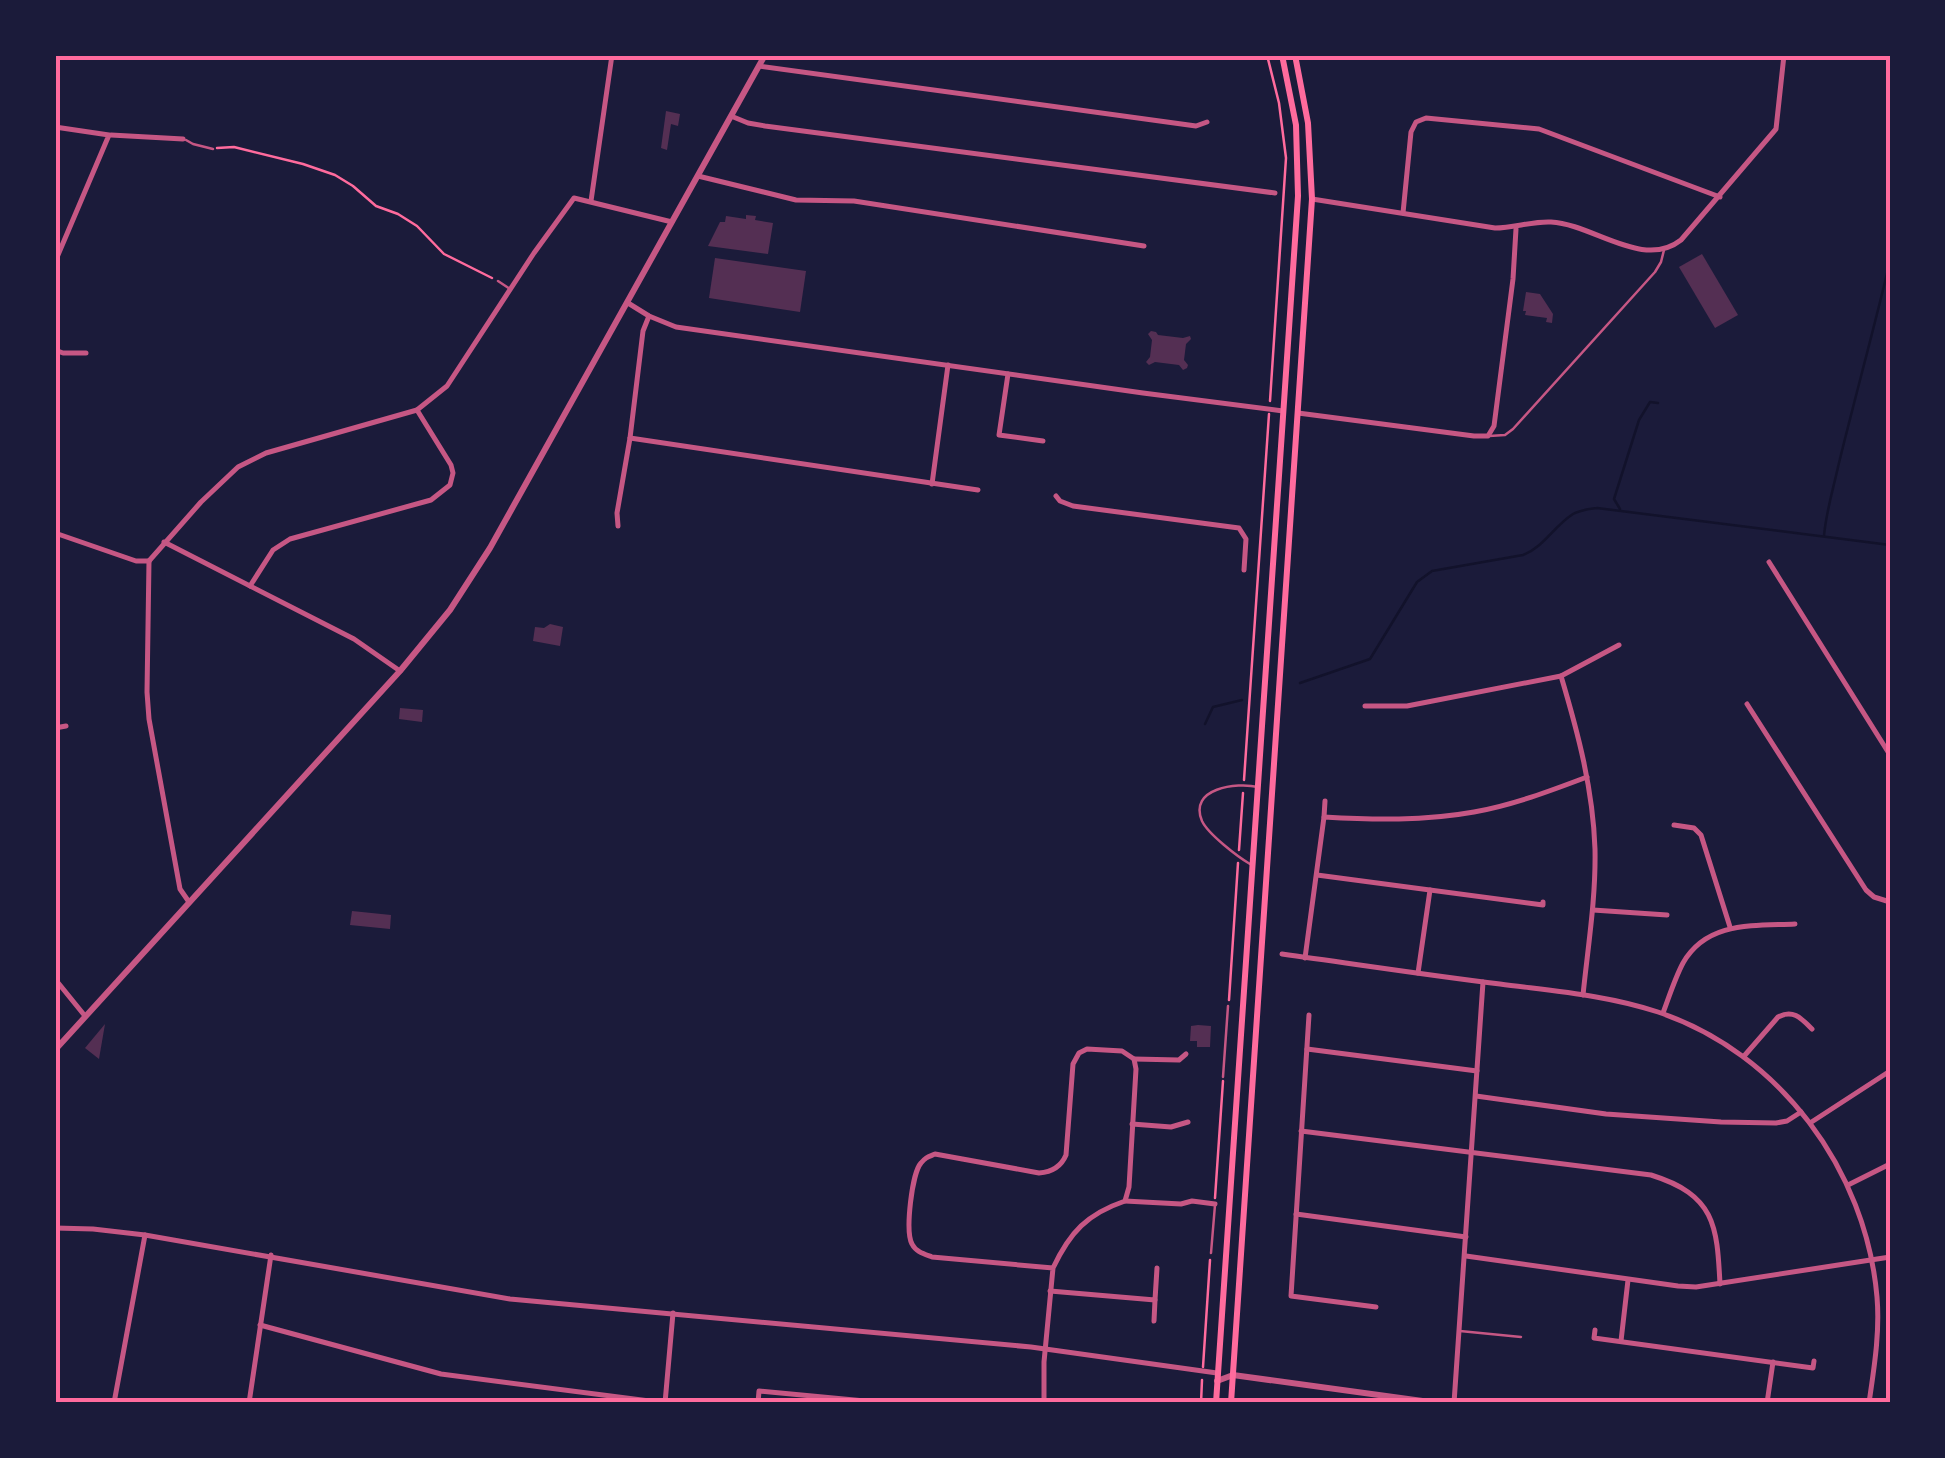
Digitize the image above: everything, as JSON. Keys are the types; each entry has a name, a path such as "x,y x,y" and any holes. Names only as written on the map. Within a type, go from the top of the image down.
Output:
{"main road":[{"path":"1216,1403 1298,196 1296,126 1282,55"},
{"path":"1231,1403 1312,200 1308,123 1295,55"},
{"path":"1276,520 1282,526 1291,522"},
{"path":"1258,787 1272,792"},
{"path":"1224,1265 1240,1266"}],"street":[{"path":"591,202 612,55"},
{"path":"55,1050 400,671 450,610 490,548 765,55"},
{"path":"1312,200 1495,228 1537,222 1572,224 1638,250 1664,250 1681,240 1776,129 1784,55"},
{"path":"759,66 1196,126 1207,122"},
{"path":"731,116 766,126 1275,193"},
{"path":"1403,213 1411,132 1416,122 1426,118 1539,130 1720,197"},
{"path":"55,127 110,135 183,138"},
{"path":"55,262 59,243 110,135"},
{"path":"697,176 796,200 854,202 1144,246"},
{"path":"189,902 180,889 149,718 149,561 238,468 266,452 418,410 448,386 534,252 574,198 672,222"},
{"path":"1298,413 1488,436 1494,426 1516,228"},
{"path":"628,303 676,327 1283,411"},
{"path":"618,526 643,331 649,316"},
{"path":"55,350 86,353"},
{"path":"932,484 948,365"},
{"path":"1008,374 999,435 1042,440"},
{"path":"250,586 273,550 290,539 430,500 450,484 450,464 418,410"},
{"path":"630,438 978,490"},
{"path":"1056,496 1074,506 1239,528 1246,539 1244,570"},
{"path":"55,533 136,561 149,561"},
{"path":"164,542 354,639 400,671"},
{"path":"1769,562 1888,746 1890,755"},
{"path":"1364,706 1407,706 1562,676 1619,646"},
{"path":"1562,676 1588,778 1595,848 1593,910 1583,995"},
{"path":"1747,704 1866,890 1890,902"},
{"path":"55,728 66,726"},
{"path":"1324,816 1395,819 1475,812 1588,778"},
{"path":"1305,958 1325,800"},
{"path":"1674,825 1686,825 1701,835 1730,928"},
{"path":"1317,875 1542,905 1543,902"},
{"path":"1418,973 1430,890"},
{"path":"1593,910 1667,915"},
{"path":"1662,1013 1681,967 1710,936 1730,928 1795,924"},
{"path":"1282,954 1635,1005 1705,1033 1744,1056 1810,1122 1830,1151 1859,1213 1872,1260 1877,1300 1878,1333 1869,1403"},
{"path":"55,979 85,1016"},
{"path":"1454,1403 1483,982"},
{"path":"1744,1056 1785,1013 1795,1014 1812,1028"},
{"path":"1308,1015 1292,1296 1376,1308"},
{"path":"1053,1268 932,1257 918,1251 909,1239 908,1228 918,1167 935,1154 1040,1173 1053,1170 1066,1154 1073,1064 1079,1053 1112,1049 1134,1059 1178,1060 1186,1054"},
{"path":"1307,1049 1477,1071"},
{"path":"1126,1201 1134,1059"},
{"path":"1810,1122 1890,1070"},
{"path":"1476,1096 1606,1114 1721,1122 1776,1123 1801,1112"},
{"path":"1132,1124 1171,1127 1188,1122"},
{"path":"1301,1131 1651,1175 1671,1182 1697,1198 1708,1214 1716,1233 1720,1284"},
{"path":"1848,1185 1890,1164"},
{"path":"1044,1403 1053,1268 1078,1228 1092,1216 1126,1201 1215,1204"},
{"path":"1296,1214 1467,1237"},
{"path":"55,1228 146,1235 510,1299 1045,1349 1217,1377 1233,1375 1437,1403"},
{"path":"114,1403 146,1235"},
{"path":"249,1403 271,1255"},
{"path":"1466,1256 1678,1286 1720,1284 1890,1257"},
{"path":"1154,1321 1157,1268"},
{"path":"1620,1342 1628,1280"},
{"path":"1050,1291 1154,1300"},
{"path":"260,1325 440,1374 665,1403 673,1312"},
{"path":"1595,1330 1594,1338 1620,1342 1813,1368 1814,1361"},
{"path":"1767,1403 1773,1362"},
{"path":"758,1403 760,1391 886,1403"}],"lane":[{"path":"183,138 213,149"},
{"path":"1488,436 1513,429 1655,272 1664,250"},
{"path":"498,281 512,290"},
{"path":"1252,865 1205,826 1200,808 1205,797 1215,790 1244,784 1258,787"},
{"path":"1223,1077 1228,1006"},
{"path":"1211,1254 1215,1204"},
{"path":"1460,1331 1521,1337"}],"path":[{"path":"1267,55 1279,102 1286,158 1270,405"},
{"path":"213,149 234,146 335,176 376,206 417,226 444,254 498,281"},
{"path":"1244,780 1269,413"},
{"path":"1239,850 1243,790"},
{"path":"1228,1006 1238,862"},
{"path":"1215,1204 1223,1077"},
{"path":"1203,1366 1211,1254"},
{"path":"1201,1403 1203,1376"}],"building":[{"path":"666,111 680,114 678,126 671,124 667,150 661,148"},
{"path":"746,215 773,223 768,254 708,246 726,216 746,219"},
{"path":"1702,254 1738,315 1715,328 1679,267"},
{"path":"715,258 806,271 800,312 709,298"},
{"path":"1526,292 1540,294 1553,314 1552,323 1546,322 1547,318 1525,315"},
{"path":"1151,331 1158,335 1190,336 1184,360 1187,368 1146,362 1150,357"},
{"path":"535,627 563,627 560,646 533,641"},
{"path":"400,708 423,710 422,722 399,719"},
{"path":"352,911 391,915 390,929 350,925"},
{"path":"105,1024 99,1059 85,1048"},
{"path":"1191,1026 1211,1026 1210,1047 1197,1047 1197,1041 1190,1041"}],"waterway":[{"path":"1824,536 1890,261"},
{"path":"1620,509 1614,499 1639,420 1650,402 1658,403"},
{"path":"1300,683 1370,659 1417,582 1432,571 1523,555 1566,519 1582,511 1597,508 1890,545"},
{"path":"1205,724 1213,707 1242,700"}]}
